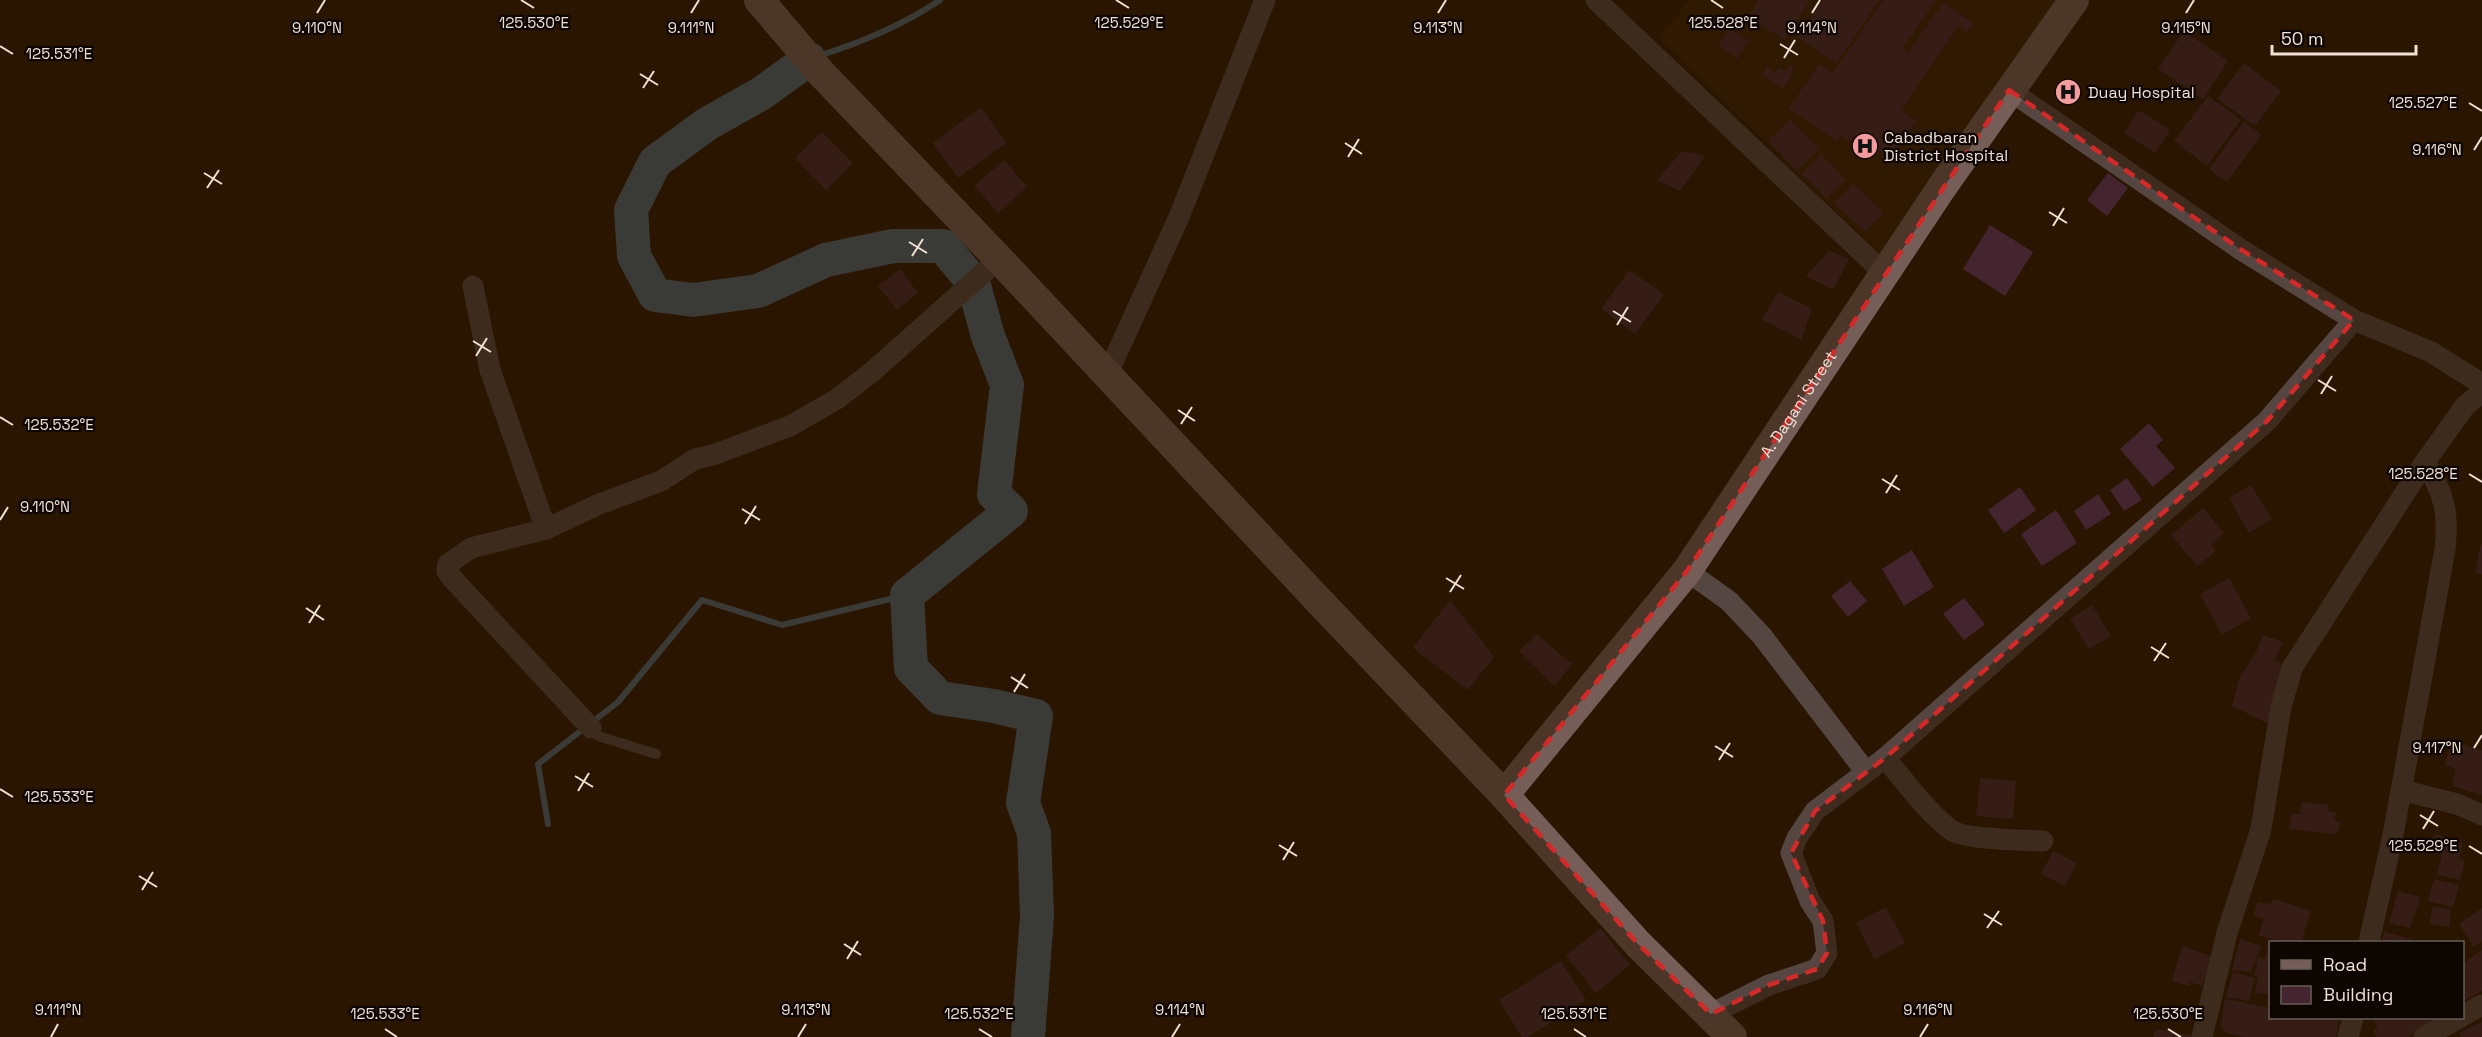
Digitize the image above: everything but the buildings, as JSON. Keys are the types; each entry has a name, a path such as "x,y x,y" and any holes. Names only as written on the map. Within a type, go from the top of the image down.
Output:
{"main road":[{"path":"759,0 987,270 1107,375 1504,795 1638,944 1732,1037"},
{"name":"A. Dagani Street","path":"1504,795 1687,571 1884,273 2009,90 2074,0"}],"street":[{"path":"1107,375 1179,218 1265,0"},
{"path":"1596,0 1884,273"},
{"path":"2009,90 2240,249 2354,320 2431,351 2482,384"},
{"path":"585,721 451,577 446,566 452,559 471,548 546,529 597,505 661,481 695,459 713,455 790,426 837,399 872,372 987,270"},
{"path":"472,286 490,370 546,529"},
{"path":"1711,1014 1769,985 1817,969 1827,953 1823,921 1810,901 1791,853 1797,838 1815,811 1885,758 2267,421 2354,320"},
{"path":"2205,1036 2227,933 2261,829 2281,706 2292,668 2425,462 2465,406 2482,392"},
{"path":"2369,941 2401,790 2448,523 2445,503 2439,486 2425,462"},
{"path":"1687,571 1729,601 1761,636 1866,772"},
{"path":"1885,758 1916,795 1952,831 1987,838 2043,841"},
{"path":"2401,790 2457,804 2482,814"},
{"path":"2464,1014 2482,1005"},
{"path":"2348,1037 2352,1019"},
{"path":"2424,1037 2456,1019"}],"lane":[{"path":"585,721 598,736 656,754"}],"highlighted area":[{"path":"2009,90 2240,249 2354,320 2267,421 1885,758 1815,811 1791,853 1823,921 1827,953 1817,969 1769,985 1711,1014 1638,944 1504,795 1687,571"}],"shaded area":[{"name":"Cabadbaran District Hospital","path":"1690,0 2064,0 1882,256 1658,37"}],"waterway":[{"path":"818,56 881,32 940,0"},
{"path":"809,59 762,93 707,124 655,162 631,210 634,256 655,295 693,300 758,291 826,260 893,246 943,246 973,282 988,336 1007,385 994,494 1011,511 907,595 911,668 940,698 994,706 1036,716 1023,803 1034,833 1037,916 1028,1037"},
{"path":"548,824 538,764 618,702 702,600 782,625 907,595"}],"place":[{"name":"Duay Hospital","path":"2068,92"},
{"name":"Cabadbaran District Hospital","path":"1865,146"}]}
